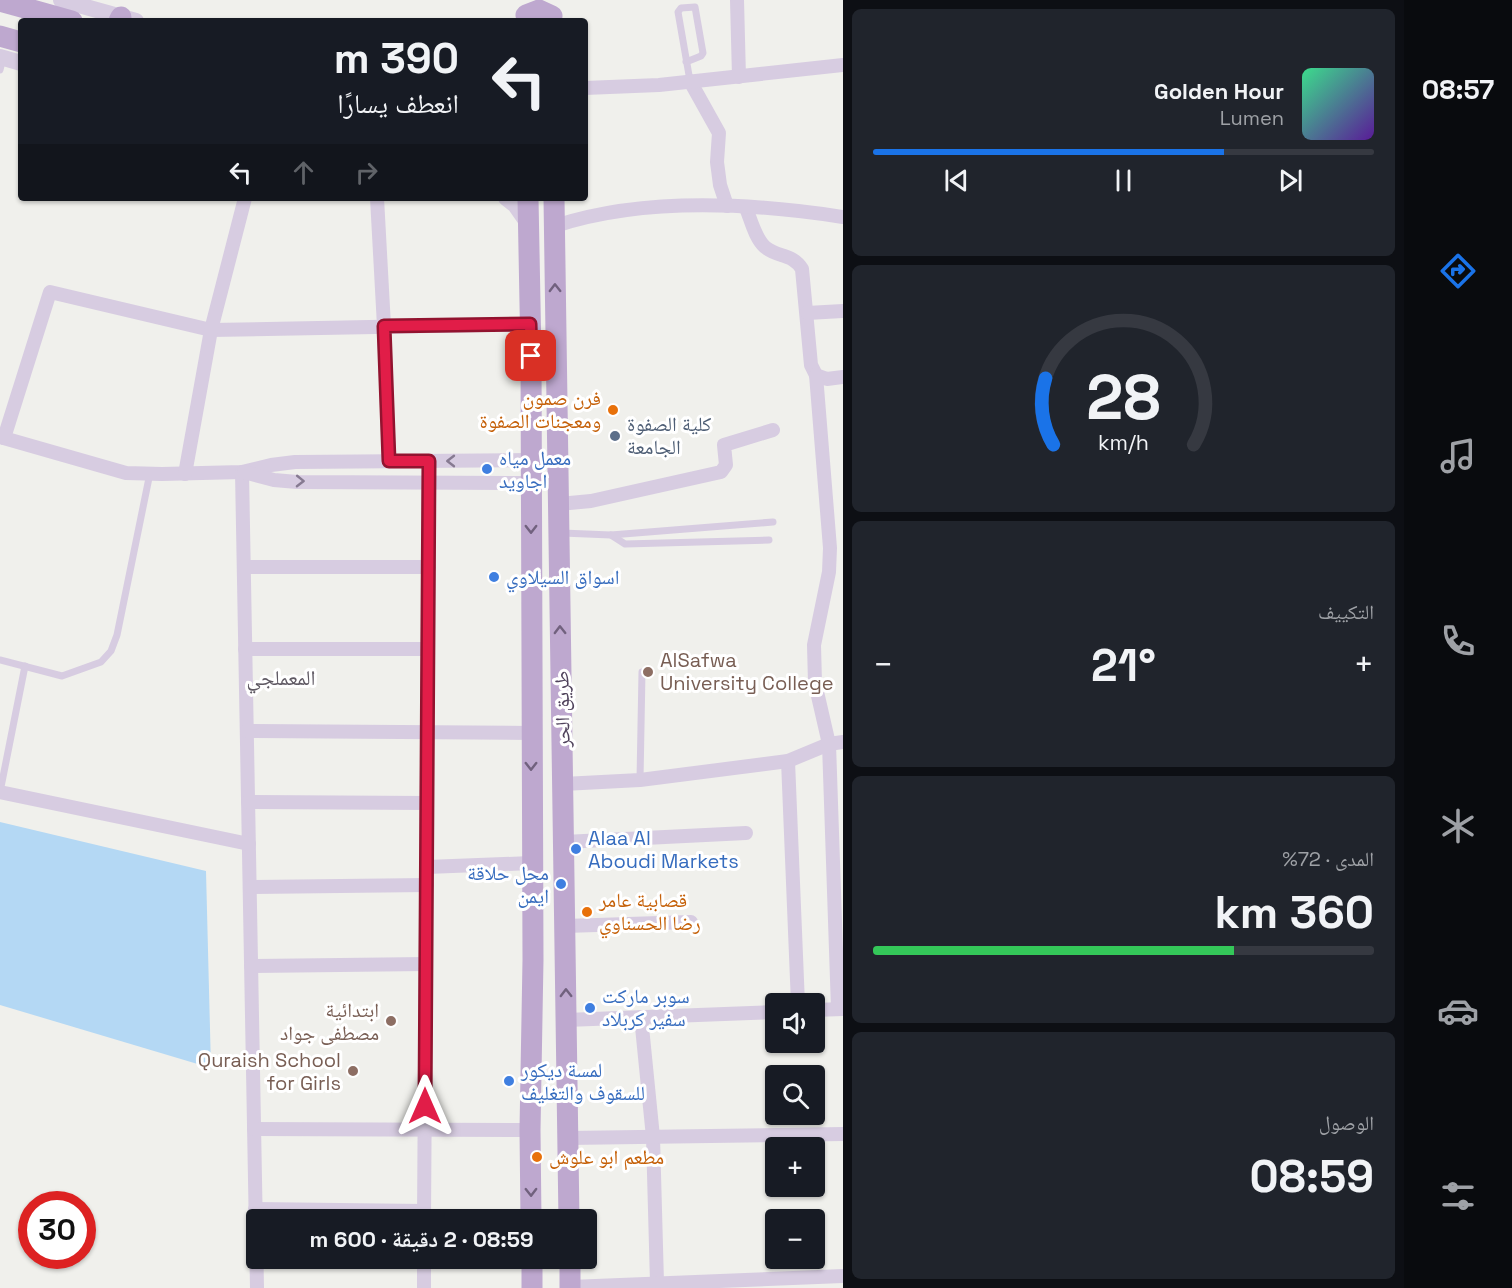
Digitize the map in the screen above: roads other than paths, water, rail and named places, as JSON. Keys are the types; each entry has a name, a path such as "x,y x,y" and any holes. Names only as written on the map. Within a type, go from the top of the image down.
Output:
{"main road":[{"path":"0,1 61,18"},
{"path":"526,12 539,10 552,12"},
{"path":"0,36 18,41"},
{"name":"طريق الحر","path":"528,201 531,356 533,960 531,1209"},
{"name":"طريق الحر","path":"554,201 569,1209"},
{"path":"530,324 542,331 556,328"},
{"path":"531,356 543,350 556,354"},
{"path":"532,927 548,937 560,935 565,929"},
{"path":"533,960 548,951 565,957"},
{"path":"532,1269 532,1288"},
{"path":"570,1269 570,1287"}],"street":[{"path":"62,0 119,18"},
{"path":"737,0 739,77"},
{"path":"1,61 18,63"},
{"path":"588,88 658,85 843,65"},
{"path":"690,81 719,133 717,162 720,184 727,206"},
{"path":"185,474 211,330 241,201"},
{"path":"377,201 389,461"},
{"path":"510,201 529,225"},
{"path":"555,226 600,213 727,206 843,217"},
{"path":"746,208 760,241 767,249 796,260 802,269 811,365 816,375 830,548 829,572 815,636 815,683 829,744 840,1009 825,1010"},
{"path":"530,324 211,330 50,292 2,438 126,473 242,472 295,462 531,460"},
{"path":"807,313 843,311"},
{"path":"816,375 827,379 843,377"},
{"path":"559,504 591,501 721,472 726,465 724,445 773,430"},
{"path":"424,1209 429,461"},
{"path":"242,472 285,481 531,483"},
{"path":"242,472 255,1209"},
{"path":"244,567 429,567"},
{"path":"245,649 428,649"},
{"path":"247,731 531,732"},
{"path":"563,784 640,780 788,761 829,744 843,742"},
{"path":"788,761 798,993"},
{"path":"0,792 249,844"},
{"path":"248,802 427,803"},
{"path":"564,842 746,833"},
{"path":"427,867 531,863"},
{"path":"250,887 427,885"},
{"path":"565,929 691,922"},
{"path":"251,966 426,964"},
{"path":"566,1020 765,1012"},
{"path":"641,1017 653,1137 657,1283"},
{"path":"254,1129 530,1130"},
{"path":"568,1138 843,1134"},
{"path":"257,1269 257,1288"},
{"path":"424,1269 424,1288"},
{"path":"570,1287 657,1283 774,1283 843,1276"}],"lane":[{"path":"686,62 701,56 703,52 695,7 681,8 678,12 686,62 690,81"},
{"path":"0,660 62,676 101,662 111,651 117,636 150,473"},
{"path":"559,533 611,535 773,522"},
{"path":"611,535 625,544 769,540"},
{"path":"0,792 25,666"},
{"path":"640,780 642,672"}],"place":[{"name":"فرن صمون ومعجنات الصفوة","path":"613,410"},
{"name":"كلية الصفوة الجامعة","path":"615,436"},
{"name":"معمل مياه اجاويد","path":"487,469"},
{"name":"اسواق السيلاوي","path":"494,577"},
{"name":"AlSafwa University College","path":"648,672"},
{"name":"Alaa Al Aboudi Markets","path":"576,849"},
{"name":"محل حلاقة ايمن","path":"561,884"},
{"name":"قصابية عامر رضا الحسناوي","path":"587,912"},
{"name":"سوبر ماركت سفير كربلاد","path":"590,1008"},
{"name":"ابتدائية مصطفى جواد","path":"391,1021"},
{"name":"Quraish School for Girls","path":"353,1071"},
{"name":"لمسة ديكور للسقوف والتغليف","path":"509,1081"},
{"name":"مطعم ابو علوش","path":"537,1157"}],"district":[{"name":"المعملجي","path":"281,677"}]}
